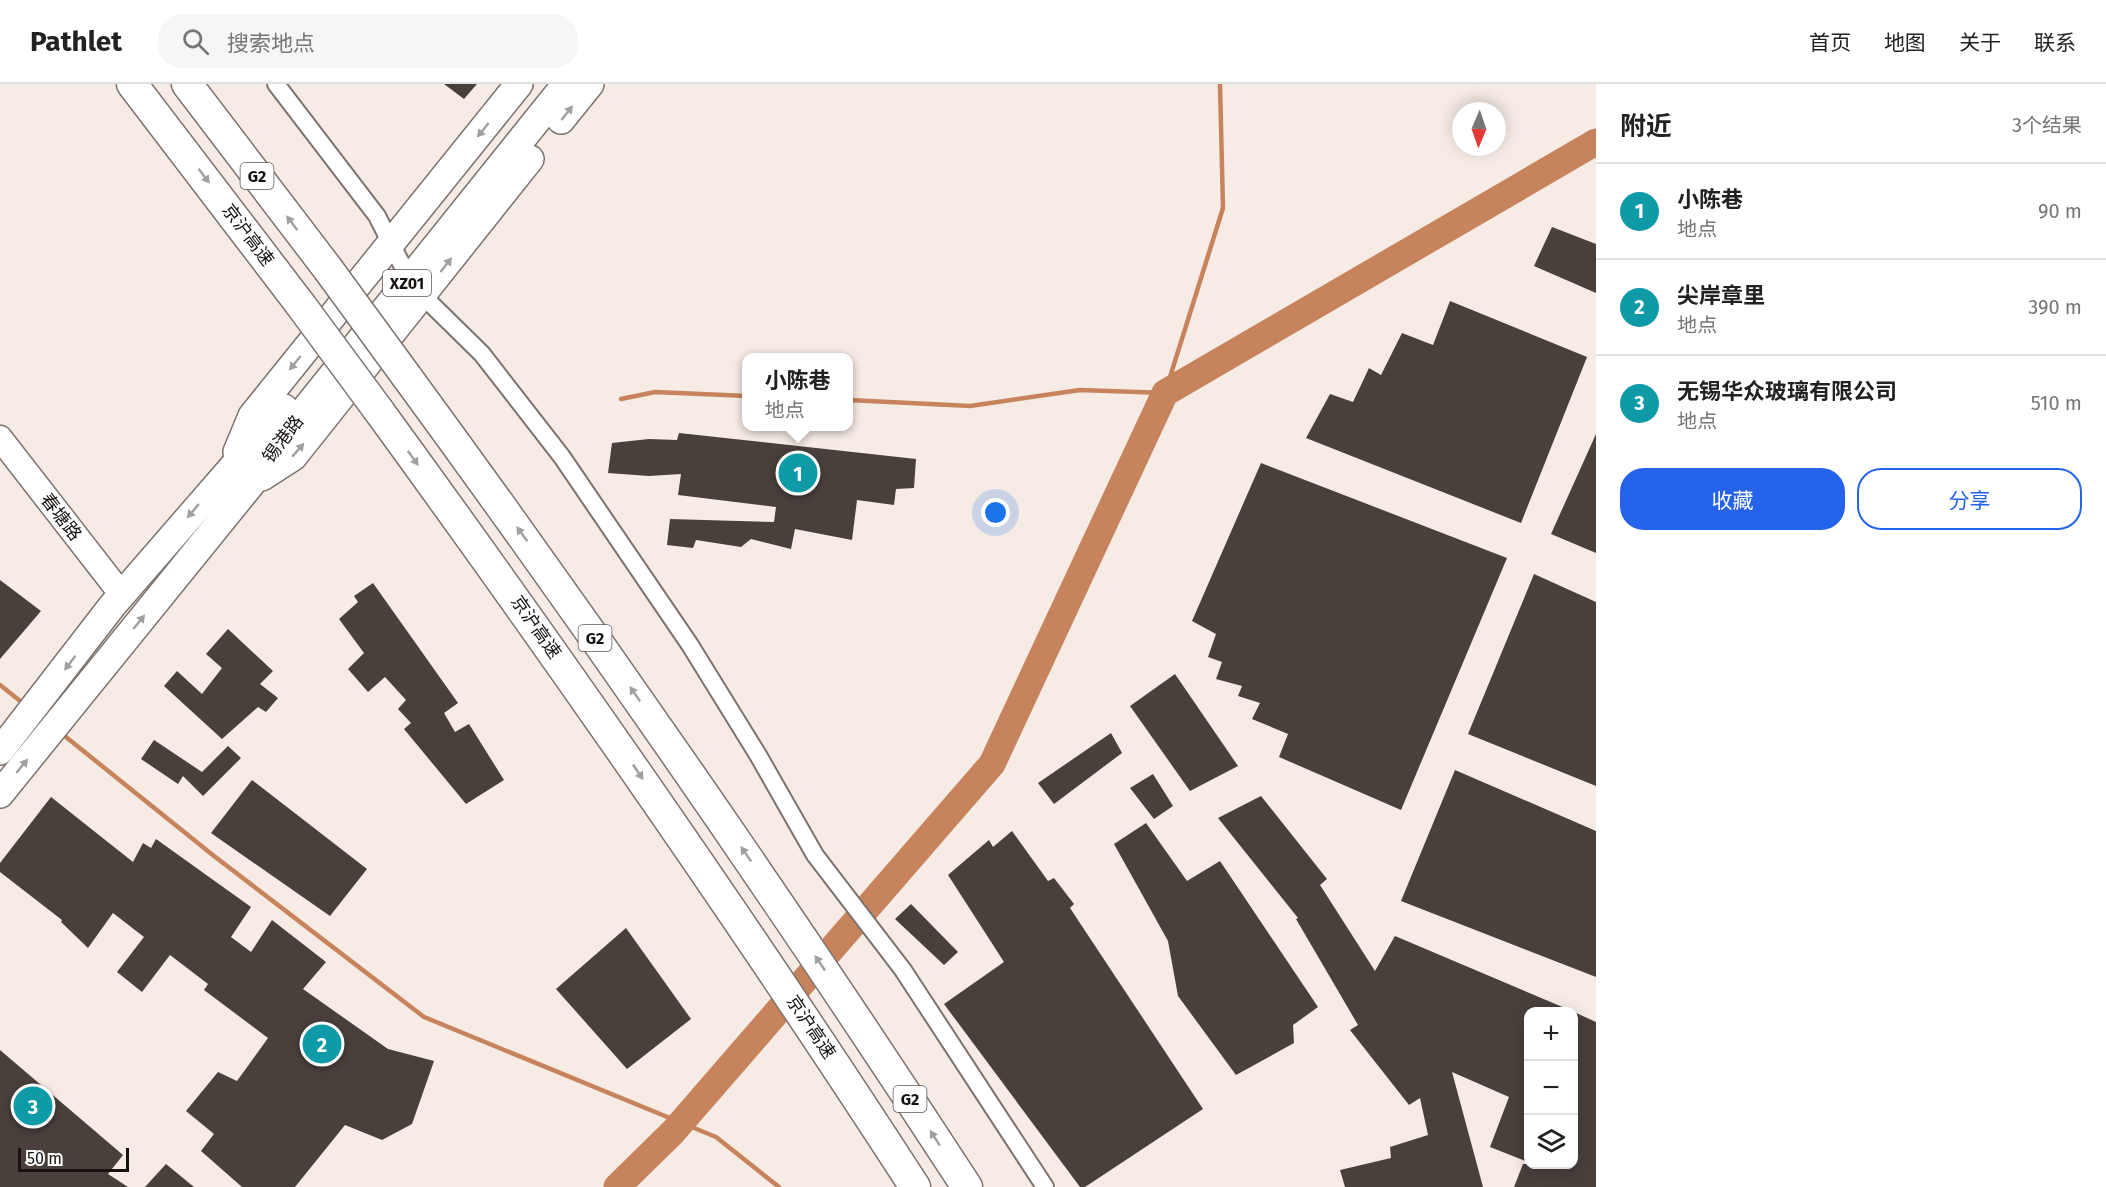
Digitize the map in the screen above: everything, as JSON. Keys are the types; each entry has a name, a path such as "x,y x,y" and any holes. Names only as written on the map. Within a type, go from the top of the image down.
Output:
{"highway":[{"name":"京沪高速","path":"132,84 379,411 609,731 750,936 915,1187"},
{"name":"G2","path":"187,84 328,269 538,556 779,902 967,1187"}],"main road":[{"path":"0,751 117,601 241,476 293,457 519,84"},
{"name":"XZ01","path":"406,270 544,84"},
{"name":"XZ01","path":"406,270 566,84"},
{"path":"0,794 63,716 241,476 252,416 406,270 590,84"}],"street":[{"path":"276,84 377,216 406,270 482,354 562,457 690,645 759,755 815,855 903,970 1045,1187"},
{"name":"春塘路","path":"0,438 117,601"},
{"name":"春塘路","path":"0,460 117,601"}],"building":[{"path":"444,84 477,84 464,99"},
{"path":"1552,227 1596,244 1596,293 1534,266"},
{"path":"1450,301 1587,357 1521,523 1306,438 1330,394 1353,402 1369,368 1381,375 1402,333 1433,345"},
{"path":"679,433 916,459 914,488 896,489 894,505 857,500 852,540 795,529 791,549 751,539 741,547 696,540 693,548 667,545 670,519 774,522 776,507 678,495 681,474 649,476 608,473 612,443 649,439 677,440"},
{"path":"1596,434 1596,553 1551,534"},
{"path":"1261,463 1507,558 1401,810 1279,757 1288,734 1252,719 1260,703 1238,696 1242,686 1216,679 1222,662 1208,657 1216,634 1192,621"},
{"path":"1534,574 1596,602 1596,786 1468,734"},
{"path":"0,580 41,611 0,659"},
{"path":"373,583 458,703 444,713 455,732 469,724 504,780 466,804 404,729 411,723 398,709 406,700 385,677 368,692 348,669 364,653 339,619 358,602 354,596"},
{"path":"228,629 273,671 260,684 278,698 266,712 258,707 222,739 164,686 177,671 202,694 222,668 206,654"},
{"path":"1175,674 1238,766 1190,791 1130,706"},
{"path":"1111,733 1122,753 1054,804 1038,783"},
{"path":"154,740 202,772 228,746 241,758 203,796 183,776 178,784 141,759"},
{"path":"1455,770 1596,831 1596,977 1401,901"},
{"path":"1153,774 1173,806 1154,819 1130,788"},
{"path":"252,780 367,869 330,916 211,833"},
{"path":"1261,796 1327,879 1320,885 1375,971 1395,936 1563,1007 1524,1007 1524,1160 1490,1147 1509,1097 1452,1072 1483,1187 1345,1187 1340,1170 1391,1158 1390,1147 1428,1135 1420,1098 1409,1105 1350,1030 1358,1025 1296,919 1298,918 1218,818"},
{"path":"51,797 133,862 143,843 151,848 156,839 251,907 231,937 251,952 272,920 326,962 303,989 388,1049 434,1061 412,1124 382,1140 345,1125 295,1187 242,1187 201,1151 214,1134 186,1111 218,1072 237,1081 268,1038 204,990 208,984 170,955 142,992 117,972 144,937 113,913 88,948 61,922 62,920 0,872 0,863"},
{"path":"1146,823 1187,881 1220,861 1318,1007 1293,1025 1294,1043 1236,1075 1178,996 1168,941 1114,844"},
{"path":"1012,831 1048,881 1054,878 1074,904 1070,908 1203,1109 1085,1187 1080,1187 944,1004 1004,962 948,875 989,840 993,847"},
{"path":"911,904 958,952 944,965 895,919"},
{"path":"626,928 691,1019 627,1069 556,989"},
{"path":"1578,1014 1596,1022 1596,1187 1514,1187 1523,1164 1524,1169 1578,1169"},
{"path":"0,1050 123,1155 108,1174 128,1187 0,1187"},
{"path":"166,1164 194,1187 145,1187"}],"waterway":[{"path":"853,400 970,406 1080,390 1165,393 1223,208 1220,84"},
{"path":"617,1187 673,1132 992,764 1165,393 1596,142"},
{"path":"621,399 655,392 742,396"},
{"path":"0,685 24,704"},
{"path":"61,733 214,856 424,1017 716,1137 779,1187"}],"place":[{"name":"小陈巷","path":"798,473"},
{"name":"尖岸章里","path":"322,1044"},
{"name":"无锡华众玻璃有限公司","path":"33,1106"}]}
